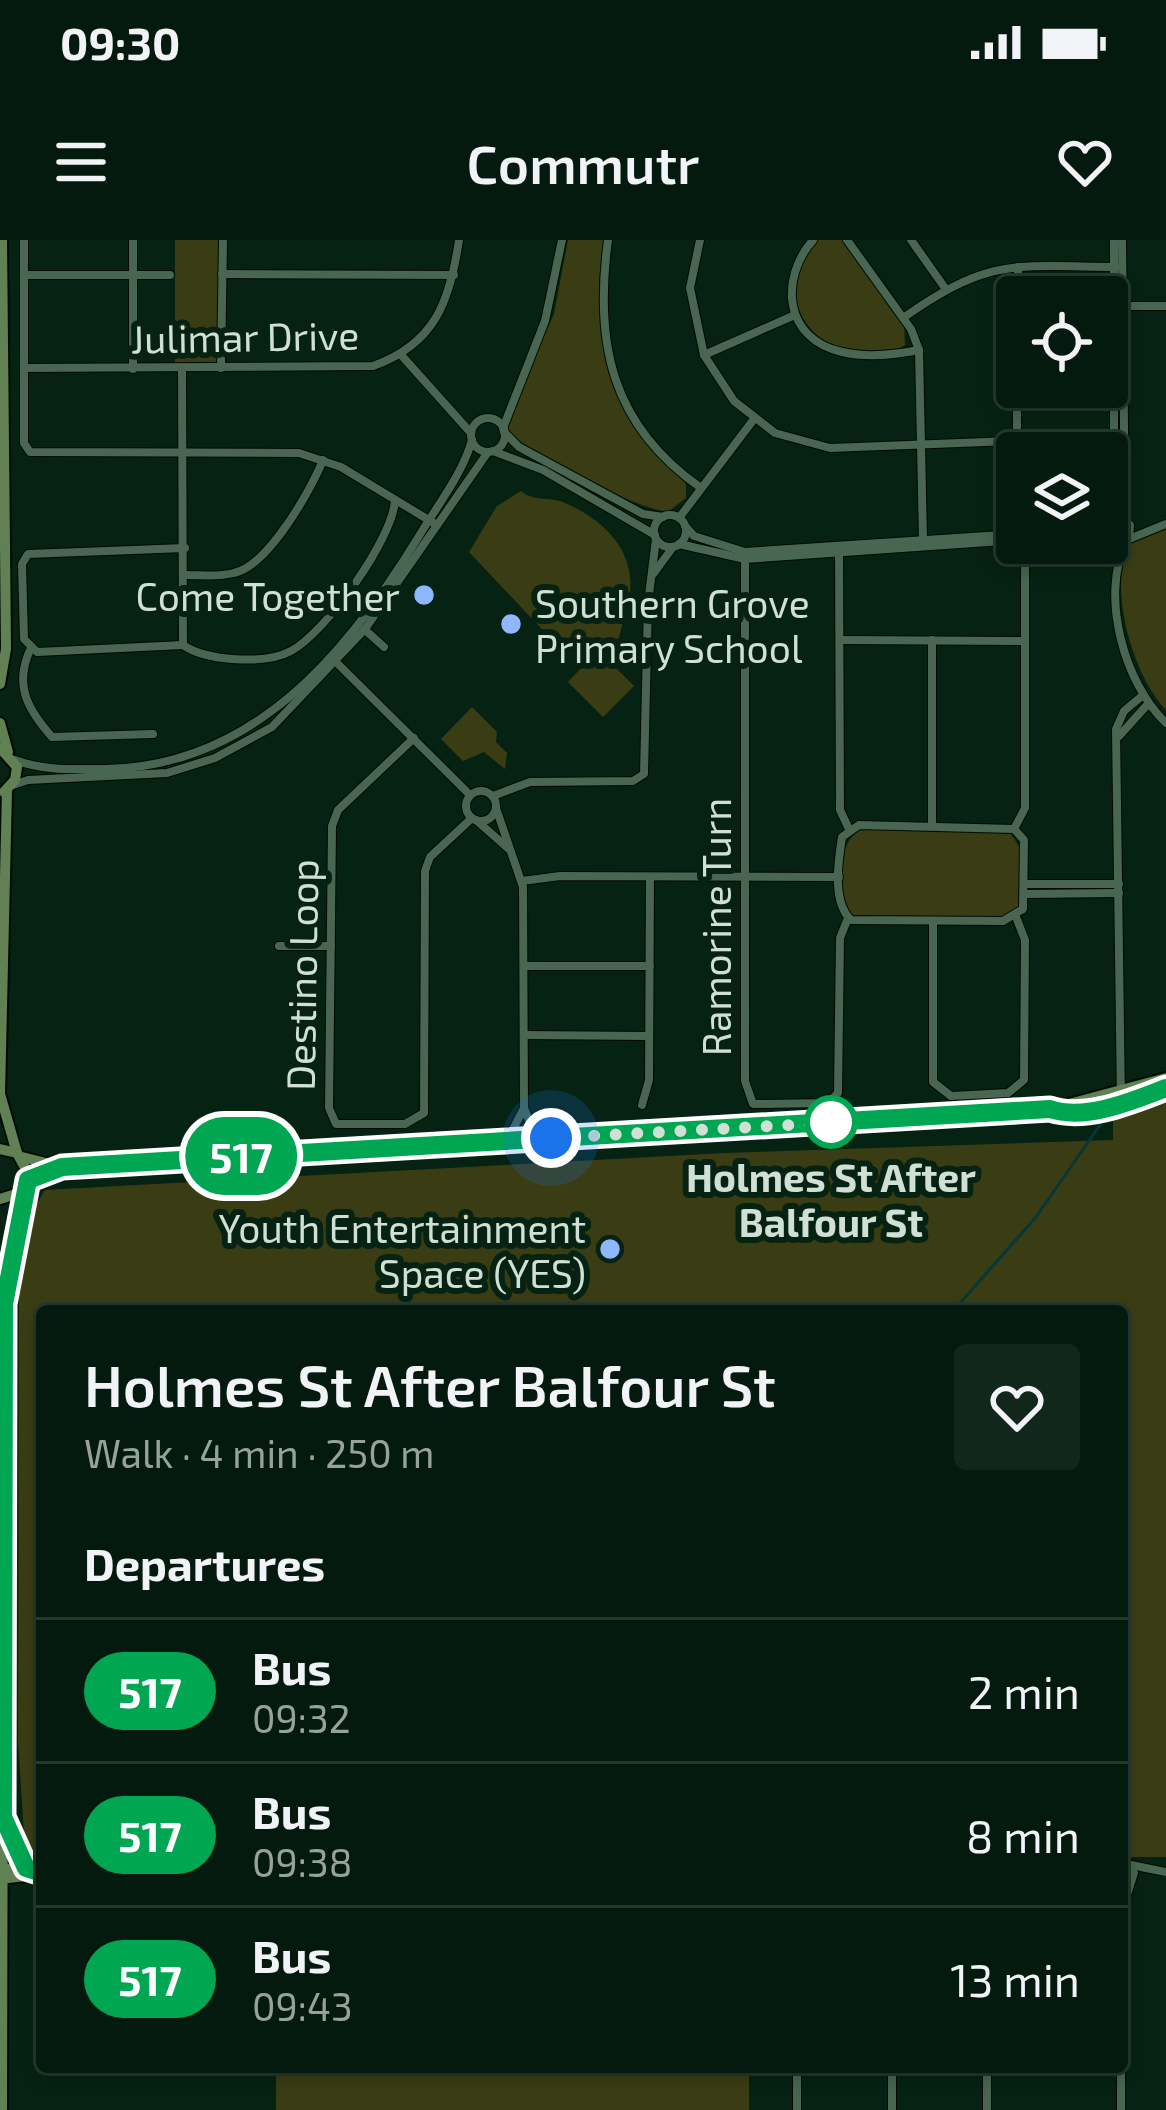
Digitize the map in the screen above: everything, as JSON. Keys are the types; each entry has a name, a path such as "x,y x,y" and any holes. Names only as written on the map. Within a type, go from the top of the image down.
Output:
{"main road":[{"path":"0,684 6,649 1,529 2,240"},
{"path":"0,723 8,754 0,1094 25,1185 4,1304 2,2110"},
{"path":"1127,1096 1166,1078"},
{"path":"0,1149 62,1167 1050,1109 1166,1088"},
{"path":"454,1145 561,1145 618,1136"},
{"path":"0,1198 62,1167"},
{"path":"3,1817 26,1868"},
{"path":"2,1873 26,1868 36,1871"},
{"path":"2,1873 36,1873"}],"street":[{"path":"24,240 24,442 30,452 299,453 323,460 433,523"},
{"path":"133,240 133,368"},
{"path":"221,368 223,240"},
{"name":"Julimar Drive","path":"24,368 373,366 402,356 427,336 443,311 460,240"},
{"path":"6,790 33,779 126,779 190,768 272,727 362,626 433,523 490,452 502,444 511,399 545,321 562,240"},
{"path":"608,240 601,304 613,374 653,448 700,488"},
{"path":"700,240 690,288 704,355 720,384 754,419 799,443 922,448 996,444"},
{"path":"813,240 790,276 795,315 810,335 845,353 919,350"},
{"path":"849,240 903,318 919,350 923,539"},
{"path":"911,240 946,288"},
{"path":"1117,432 1118,240"},
{"path":"1018,267 1018,276"},
{"path":"903,318 946,288 980,272 1018,267 1118,267"},
{"path":"1118,267 1119,276"},
{"path":"222,274 454,275"},
{"path":"25,275 170,275"},
{"path":"1128,306 1166,306"},
{"path":"704,355 795,315"},
{"path":"402,356 471,437 490,452 543,470 676,545 745,555 996,540"},
{"path":"182,368 183,645"},
{"path":"433,523 471,437 484,419 511,399"},
{"path":"450,409 484,419 504,430 519,447 643,514 682,522 694,536 745,555"},
{"path":"651,578 676,545 700,488 754,419"},
{"path":"186,575 234,574 252,564 296,510 323,460"},
{"path":"183,645 205,656 292,650 333,612 390,527 395,499"},
{"path":"493,796 530,782 633,781 644,774 651,578 663,517"},
{"path":"1128,521 1147,527"},
{"path":"1128,540 1147,527 1166,524"},
{"path":"839,550 923,539 996,539"},
{"path":"31,648 24,639 22,565 28,554 184,548"},
{"path":"839,550 840,810 849,829"},
{"name":"Ramorine Turn","path":"745,555 745,1082 747,1096 758,1106 828,1103 838,1093 840,938 848,918"},
{"path":"1014,829 1025,808 1021,564"},
{"path":"1119,564 1121,644 1145,700 1166,723"},
{"path":"362,626 384,647"},
{"path":"839,640 1024,641"},
{"path":"932,640 932,826"},
{"path":"31,648 174,649 183,645"},
{"path":"31,648 23,668 24,703 52,737 153,734"},
{"path":"334,659 470,795"},
{"path":"8,754 40,769 130,768 199,754 270,716 334,659"},
{"path":"1127,1096 1120,1067 1119,736 1145,700"},
{"name":"Destino Loop","path":"414,739 338,810 332,826 332,1120 342,1126 415,1123 424,1113 425,871 430,857 474,819"},
{"path":"470,795 484,791 493,796 522,881 524,1108 533,1130 551,1138"},
{"path":"470,795 466,807 474,819 511,851"},
{"path":"474,819 490,818 496,808"},
{"path":"849,829 1014,829 1024,840 1025,889 1016,917 1025,940 1024,1081 1008,1093 951,1096 933,1082 933,921"},
{"path":"849,829 840,841 839,877 840,906 848,918 1016,917"},
{"path":"642,1105 649,1080 650,877"},
{"path":"522,881 839,877"},
{"path":"1025,889 1119,888"},
{"path":"279,946 331,946"},
{"path":"524,966 650,966"},
{"path":"524,1035 649,1036"},
{"path":"505,1141 524,1108"},
{"path":"1128,1864 1166,1873"},
{"path":"1128,1882 1166,1873"},
{"path":"797,2073 797,2110"},
{"path":"892,2073 892,2110"},
{"path":"987,2073 987,2110"},
{"path":"1121,2073 1121,2110"}],"green space":[{"path":"175,240 219,240 218,365 175,365"},
{"path":"568,240 604,240 603,346 610,374 637,427 686,484 686,498 669,511 636,503 585,480 507,430 510,410 554,314"},
{"path":"818,240 844,240 904,323 905,345 883,354 859,354 816,334 802,316 796,294 800,268"},
{"path":"521,491 565,503 593,519 623,552 629,599 617,654 606,643 599,651 634,686 603,717 568,682 597,651 585,641 568,657 469,552 497,506"},
{"path":"1166,526 1166,710 1143,675 1126,628 1121,579 1133,540"},
{"path":"472,707 497,732 496,742 507,753 505,769 484,752 463,761 441,739"},
{"path":"863,829 1008,830 1021,849 1018,908 1001,917 853,915 843,895 841,868 848,844"},
{"path":"1166,1100 1166,1857 1128,1857 1128,1305 36,1305 36,1857 25,1849 18,1742 19,1263 32,1211 45,1190 724,1153 1113,1140 1113,1116"},
{"path":"276,2073 749,2073 749,2110 276,2110"}],"waterway":[{"path":"958,1305 1036,1217 1100,1125"}],"bus line":[{"name":"517","path":"36,1869 26,1868 18,1856 3,1817 4,1304 10,1252 28,1180 62,1167 1050,1109 1064,1114 1106,1108 1166,1088"}],"place":[{"name":"Come Together","path":"424,595"},
{"name":"Southern Grove Primary School","path":"511,624"},
{"name":"Holmes St After Balfour St","path":"831,1122"},
{"name":"Youth Entertainment Space (YES)","path":"610,1249"}],"route":[{"path":"551,1138 846,1122 831,1122"}]}
